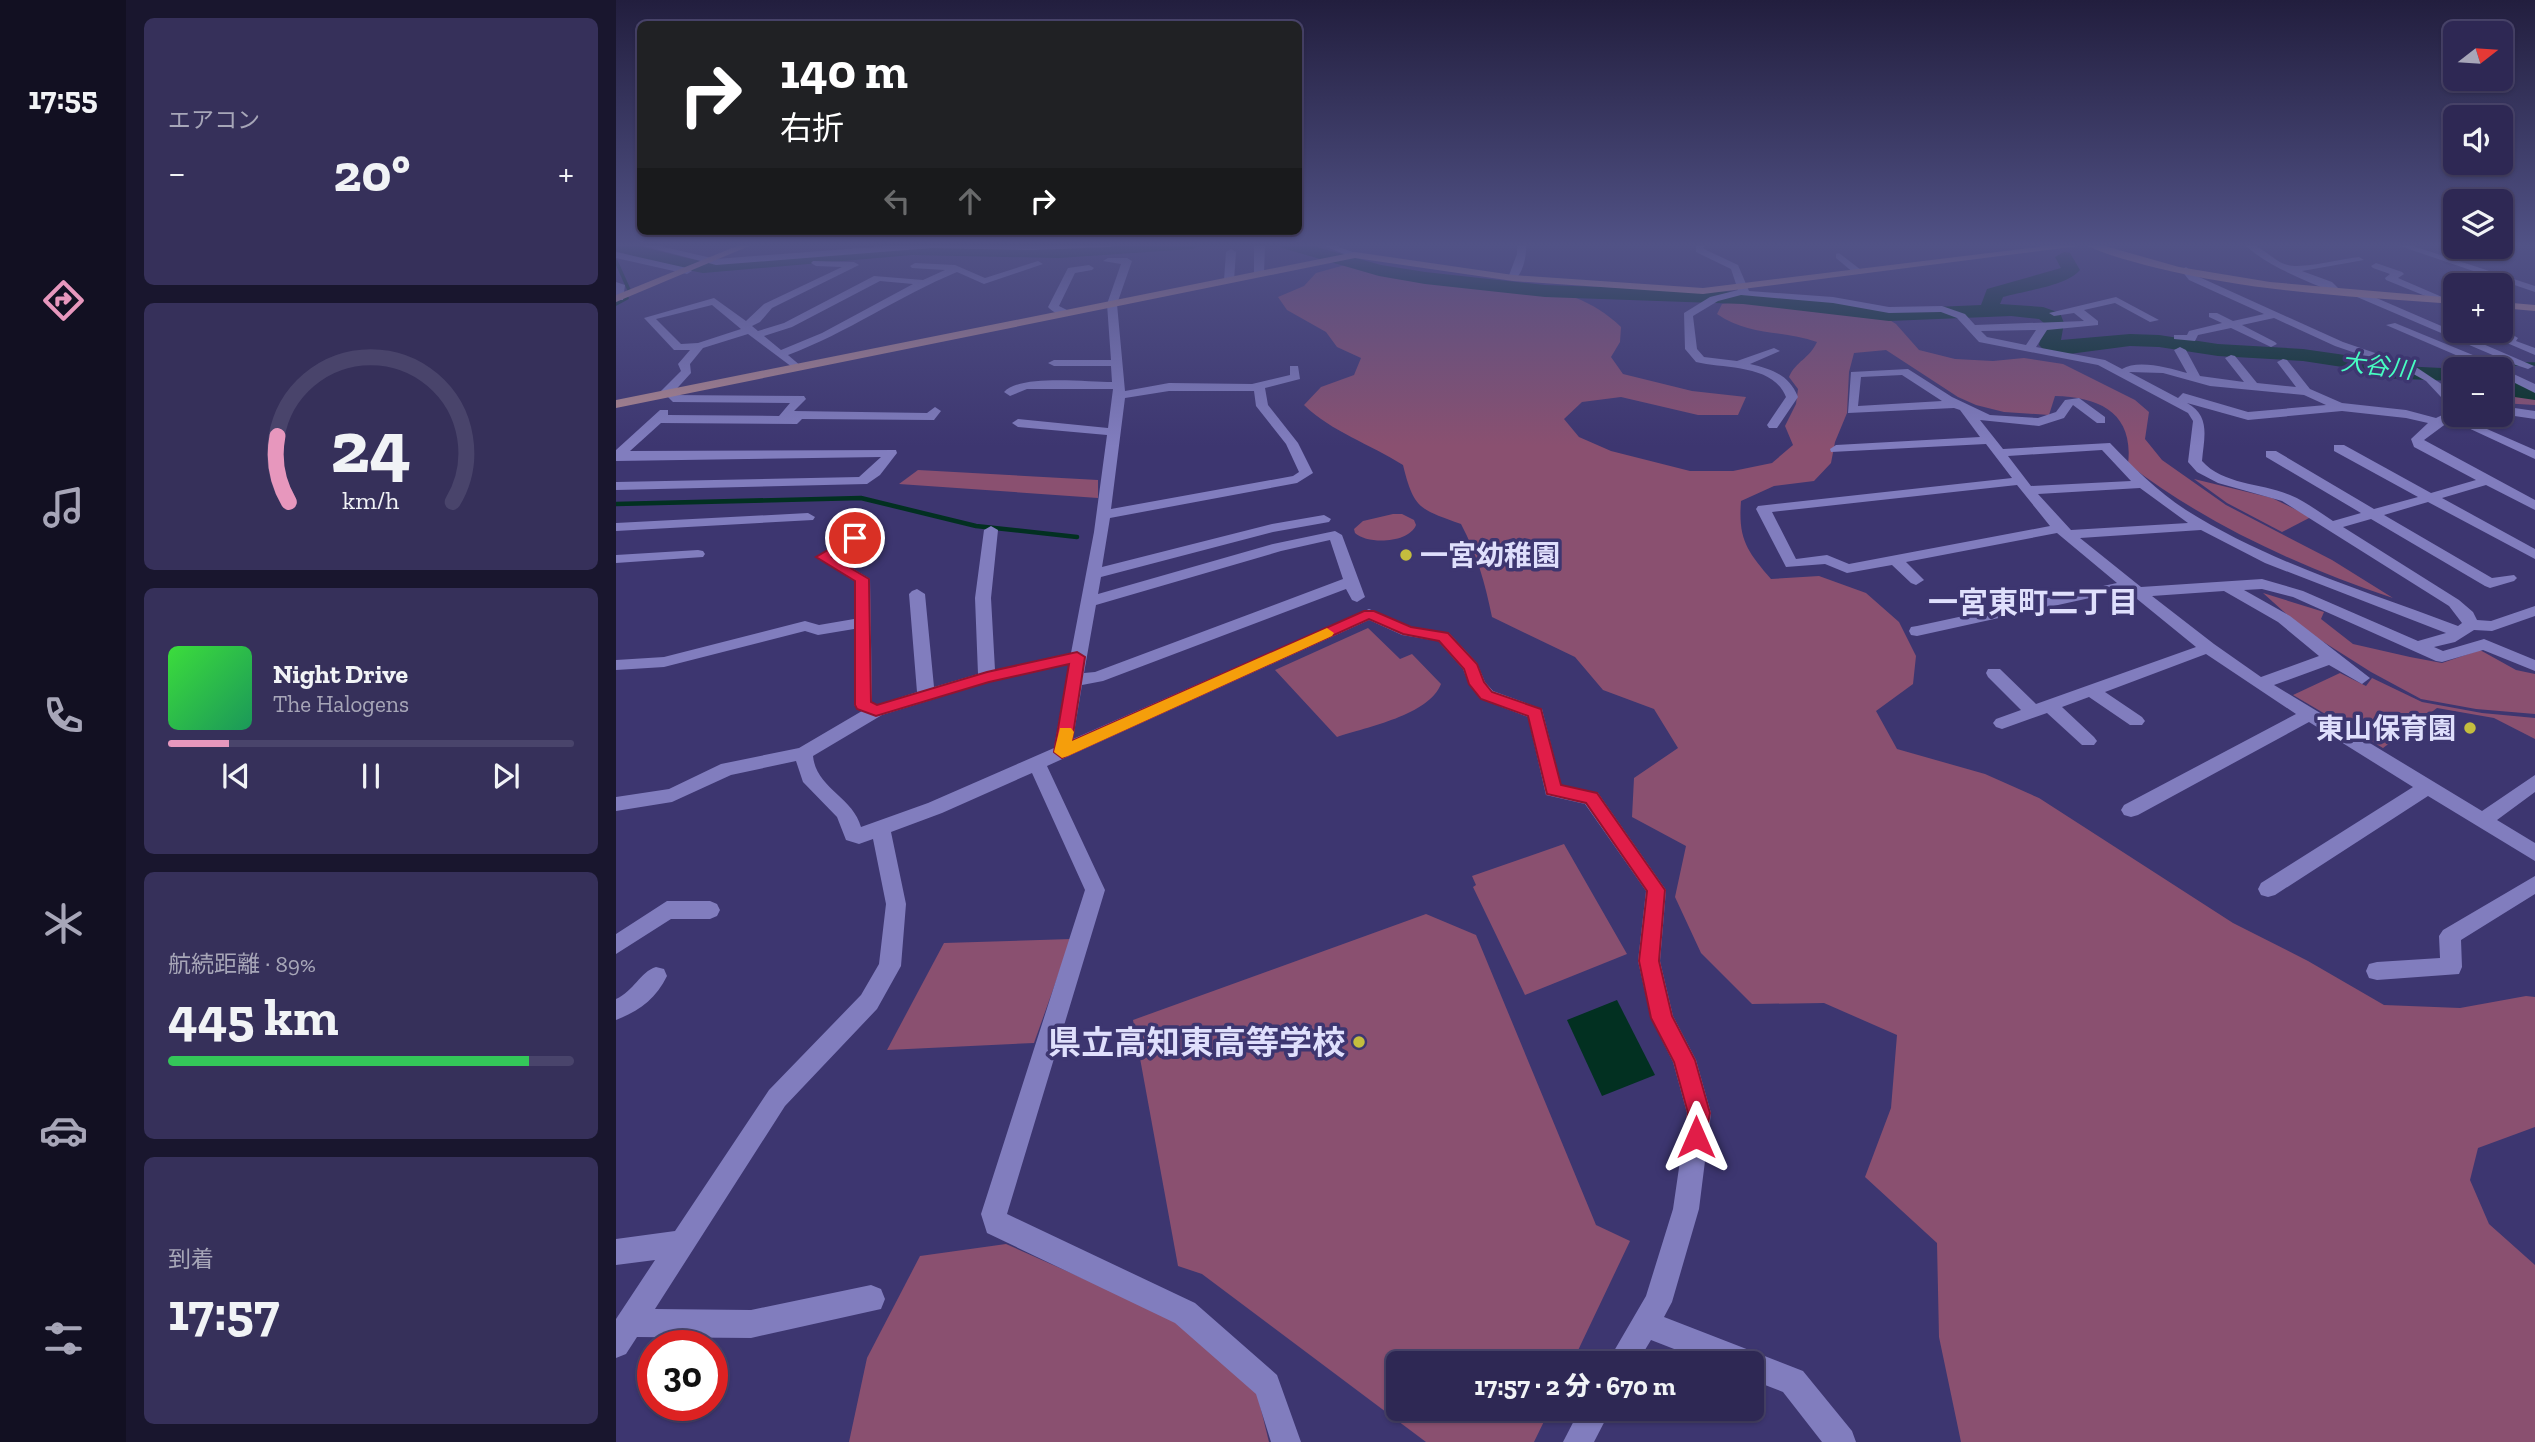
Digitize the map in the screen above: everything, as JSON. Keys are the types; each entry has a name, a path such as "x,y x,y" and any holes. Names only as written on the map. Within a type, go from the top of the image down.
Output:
{"main road":[{"path":"616,404 672,395 796,366 1074,311"}],"street":[{"path":"673,311 649,318 678,348 699,346 750,331 788,325 815,311"},
{"path":"727,311 796,366"},
{"path":"750,331 763,311"},
{"path":"780,354 811,344 869,311"},
{"path":"1062,752 1103,515 1119,391 1113,311"},
{"path":"1694,311 1688,316 1691,349 1700,360 1770,373 1785,383 1791,391 1792,397 1773,425"},
{"path":"1948,311 1961,316 1983,340 2101,362 2193,411 2199,421 2195,462 2209,476 2265,489 2287,498 2454,603 2468,615 2466,629"},
{"path":"2054,313 2063,311"},
{"path":"1970,325 2061,327 2094,323 2079,311"},
{"path":"2137,311 2154,320"},
{"path":"2267,311 2371,358 2397,365 2430,379 2443,392"},
{"path":"2399,311 2505,357"},
{"path":"2213,315 2271,344"},
{"path":"2179,337 2191,339 2193,333 2275,315"},
{"path":"2391,325 2468,357"},
{"path":"2029,349 2044,327"},
{"path":"2512,343 2535,352"},
{"path":"617,456 667,411 672,395 687,371 685,360 699,346"},
{"path":"2180,350 2196,379"},
{"path":"1738,365 1774,351"},
{"path":"2086,358 2104,355 2238,421"},
{"path":"2231,358 2255,388"},
{"path":"2397,365 2417,359"},
{"path":"2513,360 2533,364"},
{"path":"2283,362 2306,391"},
{"path":"1054,363 1117,363"},
{"path":"2513,368 2533,364"},
{"path":"1010,392 1016,387 1027,385 1119,391 1169,387 1259,388 1296,377 1294,368"},
{"path":"2129,369 2163,370 2196,379 2255,388 2306,391 2342,407"},
{"path":"1961,407 1852,410 1856,374 1904,371 1961,407 1988,419 2105,446 2121,465 2144,484 2203,526 2245,550 2466,629"},
{"path":"2513,377 2535,389"},
{"path":"1103,515 1297,479 1307,473 1292,443 1262,407 1259,388"},
{"path":"657,419 934,416 784,415 800,399 672,395"},
{"path":"2058,434 2060,415 2071,401 2076,401 2101,420"},
{"path":"2200,404 2248,416 2342,407 2406,414 2437,422"},
{"path":"1961,407 2063,532 2208,648 2260,684 2535,853"},
{"path":"2513,412 2535,415"},
{"path":"2443,419 2417,439 2418,444 2535,506"},
{"path":"1018,422 1114,432"},
{"path":"2478,427 2529,456"},
{"path":"2496,436 2510,428"},
{"path":"1836,449 1994,446 2058,434"},
{"path":"2339,448 2535,555"},
{"path":"616,486 862,481 875,472 891,453 617,456"},
{"path":"2271,454 2490,583 2509,578"},
{"path":"2331,526 2487,481"},
{"path":"2144,484 2024,486 1763,509 1791,564 1827,559 1847,569 2063,532 2203,526"},
{"path":"616,527 807,517"},
{"path":"1093,574 1272,527 1324,519"},
{"path":"987,677 983,598 991,530"},
{"path":"1075,680 1097,677 1355,589 1335,535 1278,547 1088,602"},
{"path":"855,538 823,557 862,579 860,623 863,705 876,711"},
{"path":"616,559 698,554"},
{"path":"1896,560 1916,580"},
{"path":"1917,632 2132,588 2262,584 2298,594 2442,657 2484,644 2535,666"},
{"path":"2226,586 2284,620 2331,658 2362,678"},
{"path":"917,594 926,694"},
{"path":"2417,646 2449,638 2466,629 2492,626 2535,611"},
{"path":"804,753 811,782 817,789 837,801 852,823 853,835 859,836 935,808 1369,614 1408,631 1443,637 1471,667 1476,684 1487,695 1536,713 1553,790 1591,798 1656,890 1649,961 1662,1018 1684,1060 1699,1113 1686,1209 1658,1302 1628,1351"},
{"path":"616,665 664,662 805,626 818,630 860,623"},
{"path":"2002,723 2208,648"},
{"path":"616,804 672,795 727,769 804,753 876,711 926,694 1077,657"},
{"path":"2260,684 2331,658"},
{"path":"1994,673 2088,741"},
{"path":"2092,691 2136,721"},
{"path":"2131,810 2310,714"},
{"path":"1037,763 1095,890 994,1214 996,1224 1142,1290 1185,1313 1267,1385 1286,1442"},
{"path":"2483,821 2535,782"},
{"path":"2268,889 2428,787"},
{"path":"623,1334 777,1098 869,1002 890,966 897,904 881,828"},
{"path":"2377,971 2451,967 2450,936 2535,884"},
{"path":"616,945 667,910 710,910"},
{"path":"616,1010 637,1000 656,976"},
{"path":"616,1252 682,1243"},
{"path":"623,1334 751,1324 871,1299"},
{"path":"1645,1324 1715,1351"},
{"path":"1764,1370 1793,1381 1841,1442"},
{"path":"1578,1442 1589,1421"}],"shaded area":[{"path":"1289,311 1601,311 1621,327 1620,342 1611,357 1623,374 1692,391 1746,397 1738,415 1698,415 1621,397 1582,402 1564,419 1579,437 1611,451 1690,471 1733,471 1772,463 1793,445 1785,426 1796,404 1798,389 1789,377 1817,342 1741,326 1717,314 1718,311 1861,311 1883,316 1896,324 1919,350 1955,359 1993,361 2024,358 2063,364 2135,400 2149,412 2145,439 2162,460 2226,505 2332,560 2393,598 2323,572 2255,542 2158,486 2128,464 2126,432 2120,421 2100,405 2072,397 2055,396 2049,415 2004,412 1976,405 1958,397 1886,350 1854,353 1849,372 1847,413 1835,442 1831,463 1814,481 1774,486 1741,501 1741,525 1746,544 1771,579 1819,576 1866,593 1899,622 1916,656 1913,684 1876,711 1897,749 1985,774 2039,798 2233,923 2308,961 2384,1005 2460,1008 2526,996 2535,997 2535,1127 2478,1148 2470,1180 2489,1224 2535,1265 2535,1442 1961,1442 1939,1337 1937,1243 1865,1177 1891,1108 1897,1035 1824,1003 1752,1004 1701,953 1675,897 1686,846 1632,817 1634,778 1678,748 1654,709 1603,690 1575,657 1492,617 1480,569 1461,524 1421,506 1411,491 1403,465 1339,430 1304,405 1321,387 1354,375 1361,358 1337,347 1326,332"},
{"path":"2513,385 2535,391 2535,405 2513,404"},
{"path":"918,470 1098,480 1098,498 899,484"},
{"path":"2194,479 2272,498 2311,517 2282,532 2227,503"},
{"path":"1402,514 1414,520 1416,525 1412,531 1397,539 1388,540 1369,539 1355,533 1354,529 1363,521"},
{"path":"2263,593 2324,612 2321,619 2353,644 2442,663 2480,650 2516,670 2535,674 2535,714 2476,709 2421,699 2371,672 2303,629"},
{"path":"1368,628 1400,659 1412,654 1441,684 1434,695 1411,712 1337,737 1275,670"},
{"path":"2340,673 2366,686 2372,678 2422,702 2482,713 2535,718 2535,739 2494,718 2437,708 2383,748 2293,695"},
{"path":"1564,844 1627,954 1525,995 1473,887 1476,885 1472,876"},
{"path":"1426,914 1476,935 1596,1225 1630,1241 1578,1351 1386,1351 1386,1412 1202,1274 1178,1266 1133,1020"},
{"path":"1071,939 1034,1043 887,1050 944,943"},
{"path":"1617,1000 1655,1075 1602,1096 1567,1020"},
{"path":"1006,1244 1172,1318 1257,1393 1269,1442 849,1442 867,1358 920,1256"},
{"path":"1398,1421 1544,1421 1534,1442 1426,1442"}],"waterway":[{"name":"大谷川","path":"1864,311 1889,315 1979,311"},
{"name":"大谷川","path":"2025,311 2053,317 2050,345 2069,348 2130,340 2159,341 2218,350 2303,355 2352,362 2379,371 2443,374"},
{"path":"2513,364 2535,364"},
{"name":"大谷川","path":"2513,390 2535,393"},
{"path":"616,504 861,498 976,526 1077,537"}],"slow traffic":[{"path":"1066,732 1062,752 1327,633"}],"place":[{"name":"一宮幼稚園","path":"1406,555"},
{"name":"東山保育園","path":"2470,728"},
{"name":"県立高知東高等学校","path":"1359,1042"}],"district":[{"name":"一宮東町二丁目","path":"2033,603"}],"route":[{"path":"855,538 823,557 862,579 860,623 863,705 876,711 987,677 1077,657 1062,752 1369,614 1408,631 1443,637 1471,667 1480,690 1536,713 1553,790 1591,798 1656,890 1649,961 1662,1018 1684,1060 1699,1113 1696,1137"}]}
